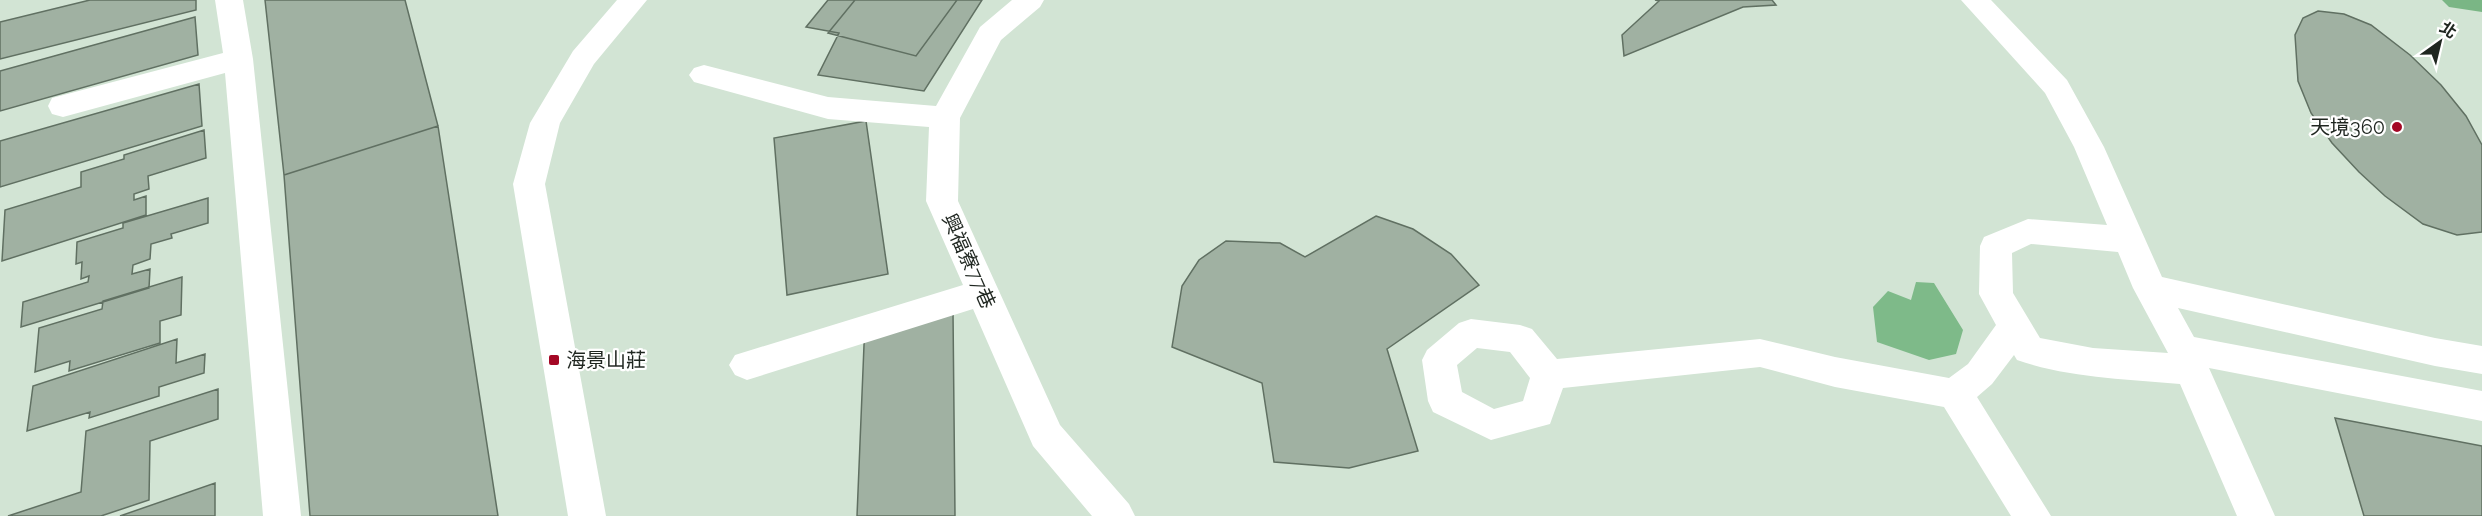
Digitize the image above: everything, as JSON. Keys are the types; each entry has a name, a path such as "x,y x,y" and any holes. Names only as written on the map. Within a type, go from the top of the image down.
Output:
{"street":[{"path":"229,0 238,59 282,516"},
{"path":"587,516 529,184 545,123 583,58 633,0"},
{"name":"興福寮77巷","path":"1030,0 990,34 945,118 942,201 1046,435 1116,516"},
{"path":"1975,0 2057,87 2089,147 2150,288 2187,360 2256,516"},
{"path":"63,106 238,59"},
{"path":"704,75 828,108 945,118"},
{"path":"2129,240 2028,231 1996,246 1996,294 2029,350 2093,362 2187,360 2482,406"},
{"path":"2150,288 2434,352 2482,360"},
{"path":"747,365 983,292"},
{"path":"1955,394 1980,375 2015,326"},
{"path":"1550,375 1760,353 1835,372 1955,394 2032,516"}],"shaded area":[{"path":"2442,0 2482,0 2482,12 2449,7"},
{"path":"1916,282 1934,283 1963,330 1956,354 1929,360 1877,342 1873,307 1888,291 1911,300"}],"building":[{"path":"90,0 196,0 196,10 0,59 0,22"},
{"path":"265,0 405,0 438,126 284,175"},
{"path":"828,0 982,0 924,91 818,75 839,33 806,27"},
{"path":"855,0 957,0 916,56 828,33"},
{"path":"1655,0 1772,0 1776,5 1743,7 1624,56 1622,35 1659,1"},
{"name":"天境360","path":"2318,11 2344,14 2371,25 2410,55 2441,85 2466,116 2482,145 2482,232 2457,235 2423,224 2385,196 2332,143 2311,113 2298,81 2295,35 2303,18"},
{"path":"195,17 198,55 0,111 0,71"},
{"path":"199,84 202,126 0,187 0,141"},
{"path":"866,121 888,274 787,295 774,138"},
{"path":"438,126 498,516 310,516 284,175"},
{"path":"204,130 206,158 148,176 149,189 134,194 134,200 146,196 146,215 2,261 5,210 81,187 81,172 124,159 124,155"},
{"path":"208,198 208,223 171,234 172,238 151,244 150,259 133,265 132,274 150,269 149,288 21,327 23,302 88,282 89,276 81,279 82,262 76,264 77,242 123,228 123,223"},
{"path":"1376,216 1413,229 1451,254 1479,285 1387,349 1418,451 1349,468 1274,462 1262,383 1172,347 1182,286 1199,260 1226,241 1280,243 1305,257"},
{"path":"182,277 181,315 160,321 160,343 69,371 70,361 35,372 39,328 102,309 103,301"},
{"path":"953,312 955,516 857,516 865,321"},
{"path":"177,339 176,363 205,354 204,373 159,387 159,396 89,418 90,412 27,431 33,386"},
{"path":"218,389 218,419 150,441 149,500 101,516 8,516 81,492 86,431"},
{"path":"2335,418 2482,446 2482,516 2364,516"},
{"path":"215,483 215,516 120,516"}],"place":[{"name":"天境360","path":"2397,127"},
{"name":"海景山莊","path":"554,360"}]}
